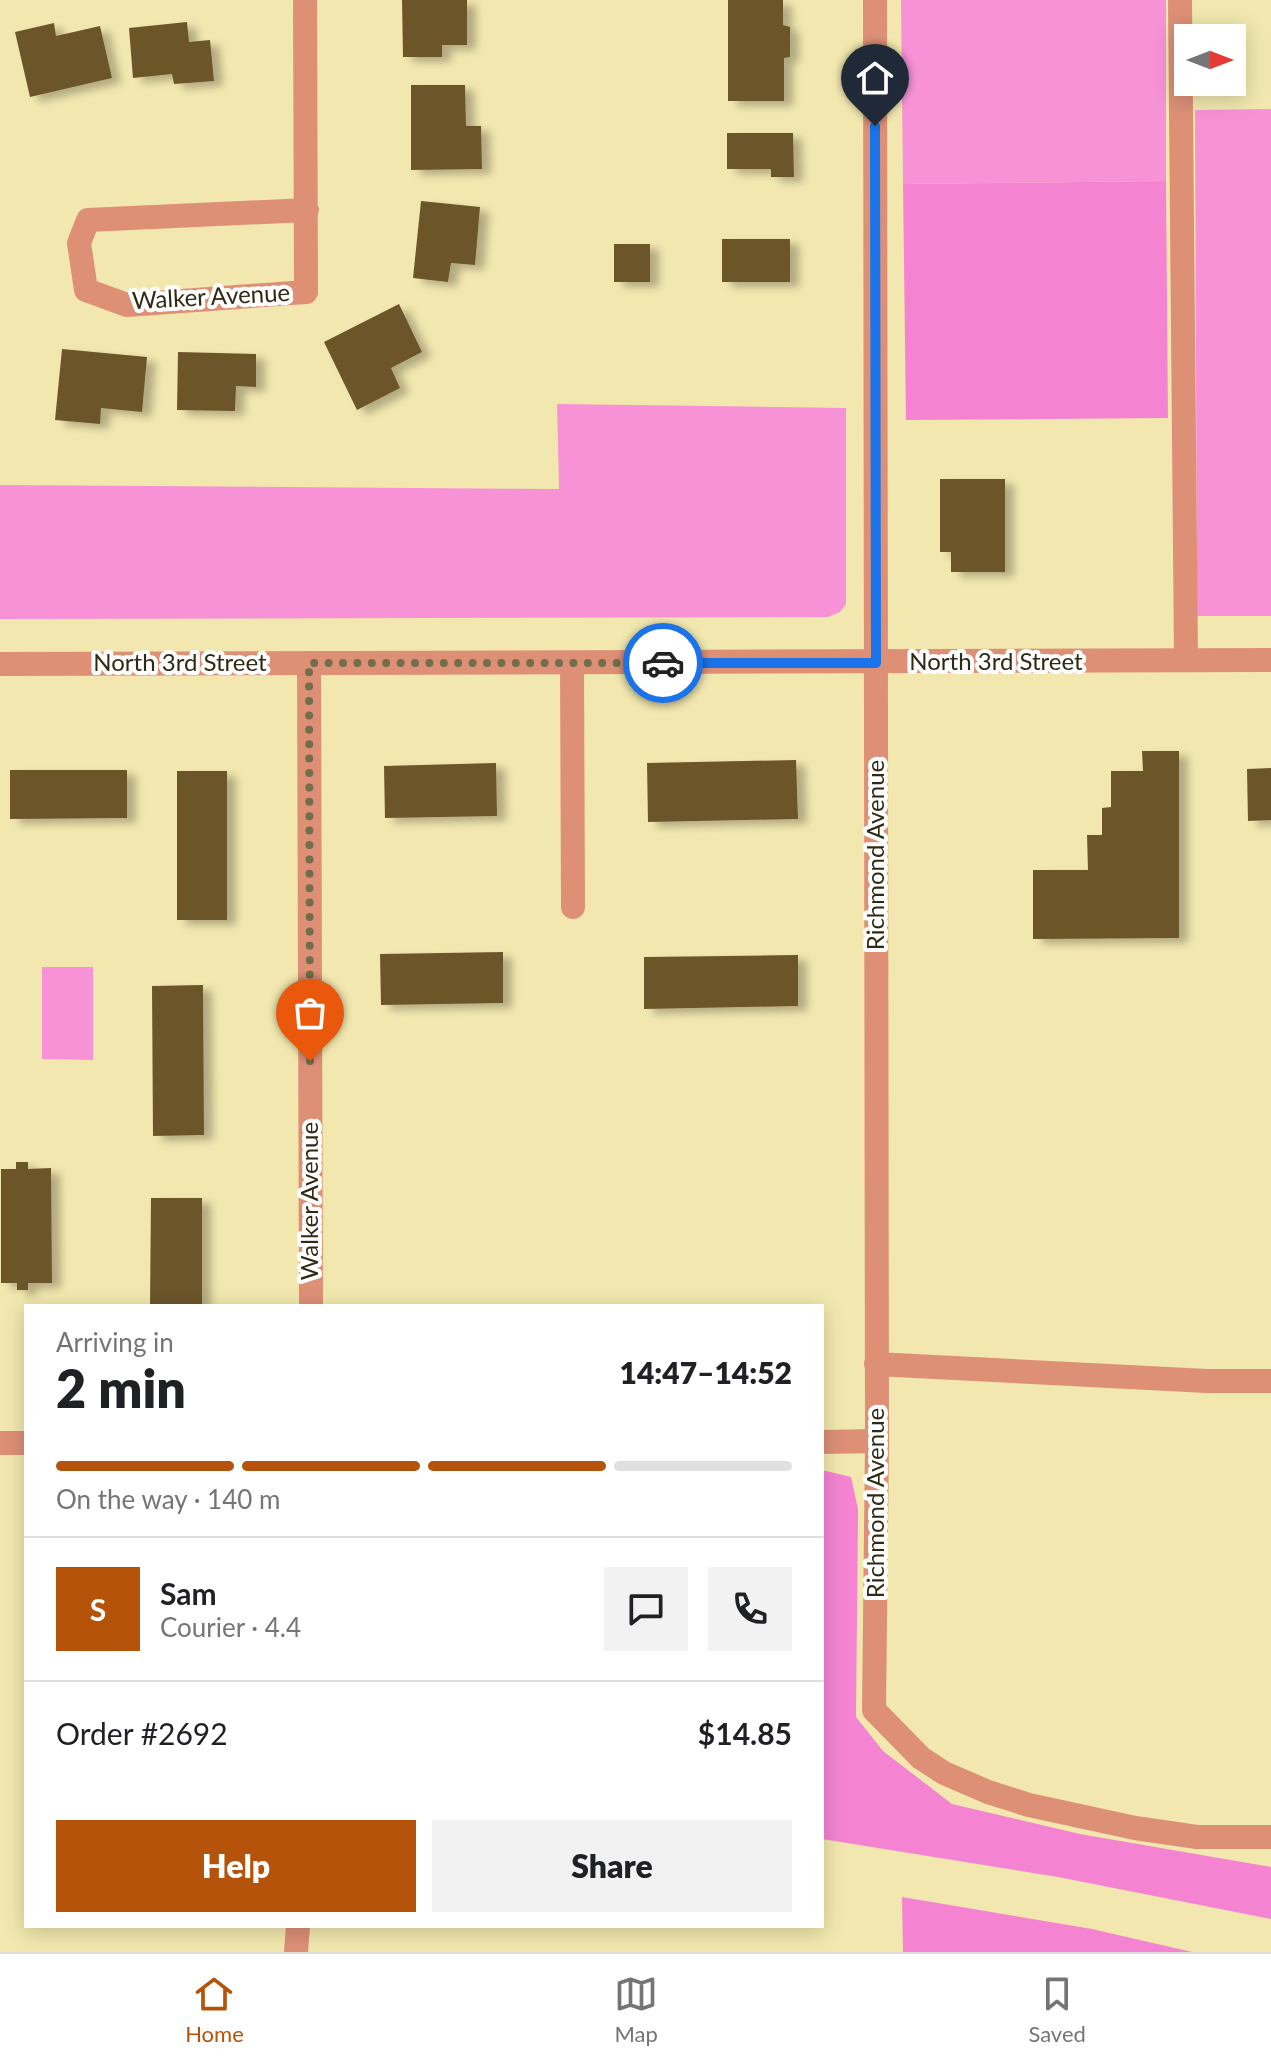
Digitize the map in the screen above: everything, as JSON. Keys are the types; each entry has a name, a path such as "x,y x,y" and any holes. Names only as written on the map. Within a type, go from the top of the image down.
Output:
{"street":[{"name":"Walker Avenue","path":"305,0 307,210 306,292 127,305 86,290 79,243 88,220 307,210"},
{"name":"Richmond Avenue","path":"875,0 877,1441 874,1710 921,1758 944,1773 988,1792 1029,1805 1135,1828 1197,1837 1271,1837"},
{"path":"1180,0 1186,660"},
{"name":"North 3rd Street","path":"0,664 1271,660"},
{"name":"Walker Avenue","path":"309,663 311,1304"},
{"path":"572,663 573,907"},
{"path":"876,1364 1271,1381"},
{"path":"824,1442 877,1441"},
{"path":"0,1443 24,1443"},
{"path":"296,1952 298,1928"}],"shaded area":[{"path":"901,0 1166,0 1166,181 903,184"},
{"path":"1271,109 1271,616 1197,616 1195,110"},
{"path":"1166,181 1168,418 906,420 903,184"},
{"path":"557,404 846,408 846,604 840,612 828,617 0,619 0,485 559,489"},
{"path":"42,967 93,967 93,1060 42,1059"},
{"path":"824,1470 851,1477 858,1509 856,1717 883,1751 952,1804 1080,1834 1271,1867 1271,1919 1058,1877 824,1839"},
{"path":"902,1897 1092,1929 1192,1952 903,1952"}],"building":[{"path":"402,0 467,0 467,45 442,45 442,57 403,57"},
{"path":"728,0 783,0 783,25 790,27 790,57 784,58 784,101 728,101"},
{"path":"187,22 189,42 210,40 214,81 174,84 172,74 133,78 129,28"},
{"path":"54,23 56,36 100,26 112,78 30,97 15,32"},
{"path":"411,85 465,85 466,126 481,126 482,169 411,170"},
{"path":"727,133 793,133 794,177 771,177 771,169 727,169"},
{"path":"421,201 480,207 475,265 451,263 448,282 413,278"},
{"path":"722,239 790,239 790,282 722,282"},
{"path":"614,244 650,244 650,282 614,282"},
{"path":"399,304 422,352 391,368 400,388 357,410 324,342"},
{"path":"62,349 147,357 142,412 101,408 100,424 55,420"},
{"path":"178,352 256,354 256,387 236,386 235,411 177,410"},
{"path":"940,479 1005,479 1005,572 951,572 951,552 940,552"},
{"path":"1142,751 1179,751 1179,938 1033,939 1033,870 1088,870 1087,835 1102,835 1102,808 1111,807 1111,771 1143,771"},
{"path":"796,760 798,819 648,822 647,763"},
{"path":"496,763 497,816 385,818 384,766"},
{"path":"1271,768 1271,820 1248,821 1247,769"},
{"path":"10,770 127,770 127,818 10,819"},
{"path":"177,771 227,771 227,920 177,920"},
{"path":"503,952 503,1003 381,1005 380,954"},
{"path":"798,955 798,1006 644,1009 644,957"},
{"path":"203,985 204,1135 153,1136 152,986"},
{"path":"16,1162 28,1162 28,1169 51,1168 52,1283 28,1283 28,1290 17,1290 17,1283 1,1283 1,1169 16,1169"},
{"path":"151,1198 202,1198 202,1304 150,1304"}],"way so far":[{"path":"310,1061 309,663 663,663"}],"route":[{"path":"663,663 876,663 875,126"}]}
